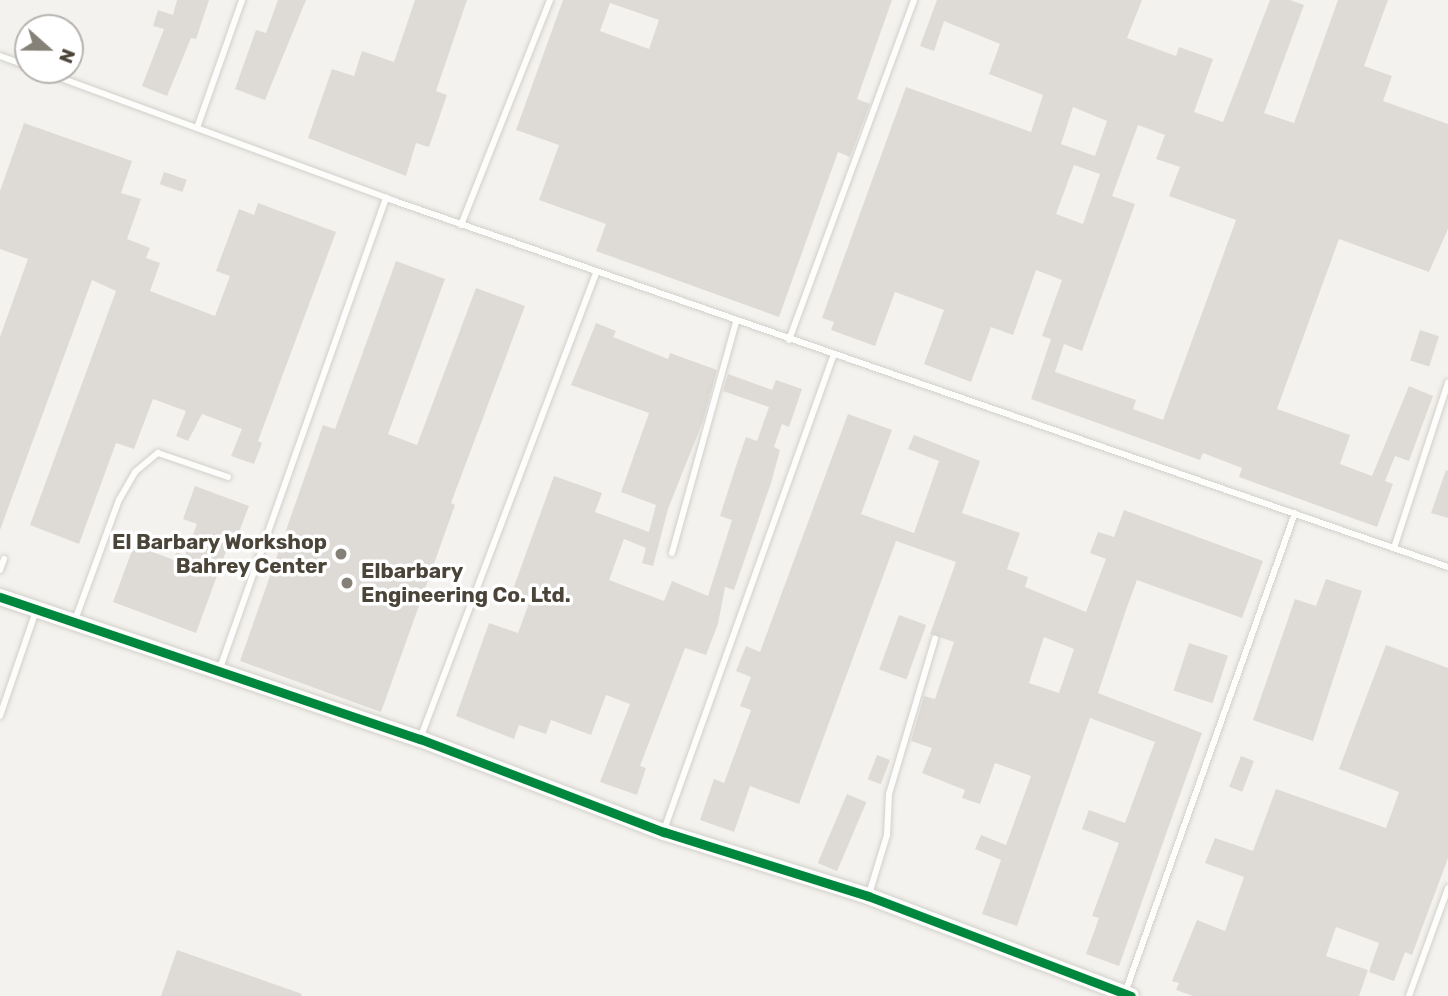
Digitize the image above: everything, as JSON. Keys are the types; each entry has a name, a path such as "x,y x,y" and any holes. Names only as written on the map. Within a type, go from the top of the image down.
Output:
{"street":[{"path":"0,597 218,673 420,738 664,832 868,896 1128,995"}],"lane":[{"path":"197,128 242,0"},
{"path":"461,225 550,0"},
{"path":"789,340 914,0"},
{"path":"77,84 736,323 834,354 1448,567"},
{"path":"218,673 386,198"},
{"path":"420,738 596,272"},
{"path":"672,553 736,323"},
{"path":"664,832 834,354"},
{"path":"1394,548 1448,383"},
{"path":"74,622 115,511 135,472 158,453 228,477"},
{"path":"1128,995 1295,513"},
{"path":"0,570 4,559"},
{"path":"0,716 36,611"},
{"path":"868,896 887,835 889,794 935,639"},
{"path":"1409,996 1448,888"}],"building":[{"path":"177,0 209,0 196,39 191,38 167,96 142,86 164,29 153,26 158,10 173,15"},
{"path":"278,0 306,0 265,100 235,89 256,30 266,33"},
{"path":"415,0 467,0 436,91 447,95 429,147 416,143 406,176 308,138 332,69 354,76 362,51 394,62"},
{"path":"563,0 892,0 857,99 870,104 850,157 838,152 779,317 596,251 606,224 539,200 559,145 516,130","holes":["610,3 659,20 649,49 600,31"]},
{"path":"937,0 1142,0 1127,38 1176,56 1179,47 1213,59 1194,112 1223,122 1270,0 1290,0 1304,5 1264,113 1294,123 1338,0 1388,0 1364,66 1392,76 1383,101 1448,124 1448,229 1429,272 1339,239 1277,409 1350,435 1340,464 1372,476 1409,386 1433,396 1409,461 1395,456 1385,481 1393,484 1377,527 1239,477 1242,468 1203,453 1200,460 1031,399 1051,339 1042,336 1062,280 1036,270 1013,335 991,327 971,382 924,364 944,310 895,292 875,346 831,330 834,322 822,318 906,87 1031,132 1043,95 989,74 1000,44 944,21 934,51 920,46","holes":["1073,107 1107,121 1095,156 1061,144","1138,125 1165,135 1156,159 1180,167 1169,196 1236,220 1163,420 1133,409 1136,400 1055,372 1064,344 1082,351 1135,204 1112,196","1074,165 1100,174 1083,224 1056,214"]},
{"path":"24,123 132,161 121,193 141,199 127,239 150,248 146,258 160,263 150,291 215,316 230,276 216,271 239,209 254,215 258,203 336,232 258,441 262,443 254,464 231,456 242,429 202,414 188,441 176,436 186,411 153,399 134,449 116,443 79,544 30,525 116,291 92,280 0,530 0,337 28,259 0,249 0,191"},
{"path":"164,172 187,180 182,192 160,184"},
{"path":"396,261 445,279 388,434 417,445 476,288 525,306 451,503 455,505 381,712 240,661 323,425 335,429"},
{"path":"596,323 616,331 613,337 668,359 670,353 717,370 703,421 668,509 653,566 642,563 646,548 624,539 609,580 664,601 672,581 708,596 732,520 720,516 736,466 746,437 757,441 769,407 723,391 728,374 772,390 776,380 802,389 789,427 782,424 774,447 780,450 771,483 734,590 725,587 718,624 706,655 685,648 640,766 646,768 637,795 600,782 630,704 606,695 591,735 551,720 546,734 519,725 514,739 456,716 489,623 518,633 531,598 512,592 554,476 602,493 595,512 649,532 656,505 621,492 649,413 571,385"},
{"path":"1420,330 1439,336 1429,367 1410,360"},
{"path":"848,414 892,430 861,514 914,533 939,461 908,449 914,435 980,461 962,513 1020,533 1007,569 1028,577 1025,587 1086,612 1106,559 1090,553 1098,532 1114,537 1124,510 1263,561 1242,618 1137,580 1127,607 1098,693 1202,733 1119,966 1086,954 1099,918 1092,916 1119,843 1082,829 1089,810 1125,823 1155,742 1090,718 1017,926 982,914 1001,860 975,849 981,835 1006,845 1031,776 995,763 980,804 962,798 965,790 922,773 932,748 911,741 924,696 935,699 954,642 930,634 956,562 896,541 799,804 750,786 734,832 700,820 714,779 724,783 751,710 740,706 751,677 736,671 746,646 760,652","holes":["1044,637 1074,649 1059,693 1029,683"]},
{"path":"1446,470 1448,471 1448,518 1431,513"},
{"path":"195,486 249,506 237,537 232,535 196,633 113,602 134,545 174,560 176,552 185,555 197,524 183,519"},
{"path":"1326,579 1362,591 1313,741 1253,720 1295,599 1316,606"},
{"path":"899,615 926,625 906,679 879,670"},
{"path":"1189,643 1228,656 1213,703 1174,691"},
{"path":"1386,645 1448,668 1448,858 1412,955 1405,952 1394,981 1369,972 1379,943 1336,927 1326,956 1368,970 1359,996 1193,996 1176,990 1179,983 1172,981 1197,920 1225,931 1244,877 1205,863 1215,838 1253,851 1276,789 1386,828 1399,792 1339,769"},
{"path":"877,755 890,760 881,784 868,779"},
{"path":"1241,756 1254,761 1242,792 1229,787"},
{"path":"847,794 866,802 837,871 818,863"},
{"path":"177,950 302,994 161,996"}],"cycle path":[{"path":"0,597 420,739 664,832 868,896 1131,996"}],"place":[{"name":"El Barbary Workshop Bahrey Center","path":"341,554"},
{"name":"Elbarbary Engineering Co. Ltd.","path":"347,583"}]}
